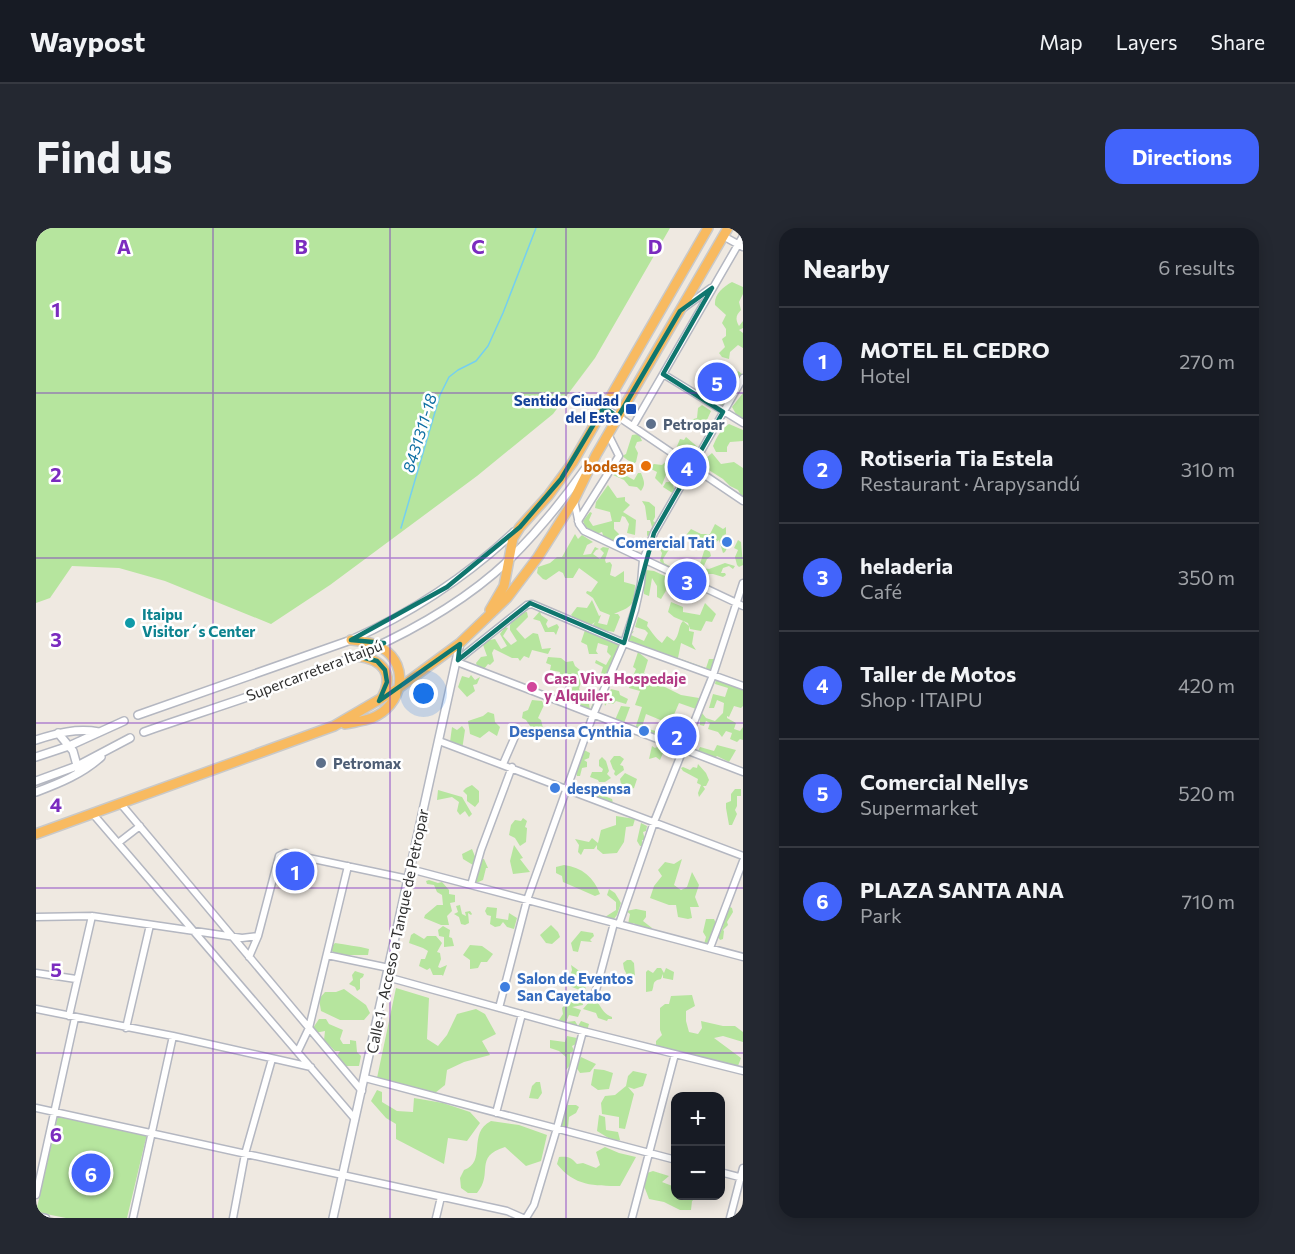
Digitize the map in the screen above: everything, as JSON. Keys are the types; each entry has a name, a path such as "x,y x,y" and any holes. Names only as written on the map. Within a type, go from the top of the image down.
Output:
{"highway":[{"path":"474,630 499,597 504,585 510,547 520,527 561,479 586,442 708,228"},
{"path":"334,726 380,701 460,643 494,612 523,578 574,500 596,455 726,232"},
{"path":"36,834 334,726 373,717 394,701 399,688 400,675 388,652 379,646 351,640"},
{"path":"357,656 376,661 385,670 387,682 380,701"}],"street":[{"path":"726,232 740,245"},
{"path":"633,426 712,288 740,245 743,236"},
{"path":"680,311 712,288"},
{"path":"663,374 743,423"},
{"path":"500,1008 527,900 593,715 637,606 643,560 654,533 743,378"},
{"path":"604,407 743,501"},
{"path":"578,521 619,456 608,434"},
{"name":"Supercarretera Itaipú","path":"144,732 357,656 432,616 508,561 542,525 596,455"},
{"path":"574,500 580,528 584,531 740,605"},
{"name":"Supercarretera Itaipú","path":"138,715 351,640 403,614 447,587 520,527"},
{"path":"595,994 616,923 740,605 743,583"},
{"path":"743,686 624,643 532,604 527,605 458,661 743,772"},
{"name":"Calle 1 - Acceso a Tanque de Petropar","path":"333,1218 458,661 460,643"},
{"path":"36,757 69,746 124,721"},
{"path":"36,740 58,733 85,730 99,732"},
{"path":"502,764 517,732"},
{"path":"58,733 75,756 78,770"},
{"path":"36,781 93,764 106,750 130,738"},
{"path":"439,741 743,856"},
{"path":"471,885 481,850 512,767"},
{"path":"36,792 64,781 78,770"},
{"path":"121,804 362,1091"},
{"path":"93,814 355,1119"},
{"path":"118,843 140,826"},
{"path":"249,957 258,936 279,856 285,853 408,879"},
{"path":"710,948 743,861"},
{"path":"298,1051 309,1028 348,866"},
{"path":"410,869 743,957"},
{"path":"36,917 92,916 242,938 258,936"},
{"path":"36,1195 55,1112 72,1017 76,979 92,916"},
{"path":"126,1028 150,925"},
{"path":"327,955 389,968"},
{"path":"36,973 76,979"},
{"path":"387,977 583,1031 743,1071"},
{"path":"36,1009 173,1036 313,1068"},
{"path":"496,1113 522,1014"},
{"path":"36,1108 507,1211 525,1218 534,1205 583,1031"},
{"path":"133,1218 173,1036"},
{"path":"632,1218 675,1054"},
{"path":"233,1218 245,1154 272,1059"},
{"path":"364,1078 671,1159"},
{"path":"730,1218 743,1168"},
{"path":"725,1173 742,1178"},
{"path":"435,1218 441,1197"},
{"path":"36,1216 46,1218"}],"highlighted area":[{"path":"712,288 663,374 723,412 654,533 624,643 530,603 458,660 460,644 379,701 387,682 385,670 377,661 357,656 384,643 351,640 447,587 520,527 561,479 604,407 618,417 680,311"}],"green space":[{"path":"36,228 670,228 595,358 553,414 477,476 330,585 271,624 165,581 119,568 72,566 50,598 36,603"},
{"path":"732,282 743,287 743,294 739,302 741,310 737,319 739,326 743,321 743,328 739,330 743,333 743,348 738,345 730,352 729,359 722,357 719,353 725,347 722,339 726,336 726,329 722,323 726,315 715,305 715,301 720,291"},
{"path":"717,360 716,370 729,377 735,377 738,371 742,374 738,381 729,380 726,384 721,380 715,386 710,386 709,392 713,401 729,398 719,410 697,390 704,390 711,377 703,367"},
{"path":"743,393 743,419 732,407"},
{"path":"702,405 711,411 706,422 701,426 697,424 687,426 687,421 697,418 698,408"},
{"path":"729,424 743,430 743,441 730,442 727,452 716,452 714,443 721,431"},
{"path":"639,434 642,441 637,442 635,447 638,453 636,462 633,464 622,456 626,454 632,435"},
{"path":"686,437 700,449 692,458 686,454 684,457 679,456 679,449 675,451 680,439 684,440"},
{"path":"712,453 721,464 734,462 743,468 743,499 738,490 704,467 705,459"},
{"path":"670,458 679,459 689,469 674,494 663,487 671,480 674,488 676,487 682,477 674,467 667,472 662,485 655,478 657,472 649,468 654,464 662,465"},
{"path":"618,471 634,480 638,473 641,473 644,486 641,491 613,475"},
{"path":"608,485 617,498 625,497 625,501 630,505 623,512 636,520 635,535 627,533 629,524 625,517 622,516 620,522 614,522 614,529 619,534 615,542 604,538 602,532 594,535 587,530 583,521 590,512 592,513 589,520 593,526 612,521 610,512 595,508 596,502"},
{"path":"642,501 649,502 655,507 653,521 657,524 654,533 647,536 647,531 650,531 652,527 650,520 647,520"},
{"path":"715,524 723,529 726,527 726,534 722,536 725,542 733,546 728,546 725,552 723,553 719,540 713,544 704,539 702,543 696,545 688,541 687,534 691,529 701,534 710,534"},
{"path":"575,534 578,539 582,535 593,542 587,545 583,555 591,554 595,547 599,549 593,554 600,559 604,553 600,549 609,548 605,560 606,563 610,562 612,565 610,575 615,577 624,571 624,582 635,585 631,605 614,614 620,617 614,632 598,629 593,625 595,622 591,625 576,620 571,615 577,607 587,608 592,600 599,616 601,615 598,623 607,625 610,615 600,611 593,598 586,593 591,592 598,582 579,568 573,578 565,578 559,571 546,580 537,573 538,567 550,563 557,557 562,557"},
{"path":"661,539 670,545 673,543 663,559 664,563 673,568 678,561 686,566 687,572 672,571 660,561 662,553 658,546"},
{"path":"738,540 741,542 743,565 739,567 735,557 738,550 734,548"},
{"path":"705,548 711,556 703,568 709,569 725,563 735,566 733,569 729,566 723,568 721,573 726,575 723,577 706,574 703,577 695,574 692,569 699,567"},
{"path":"646,570 654,571 691,588 688,597 679,593 682,590 680,586 674,585 667,589 661,599 657,597 657,586 652,578 649,596 644,594"},
{"path":"671,602 683,607 683,612 700,615 705,603 716,614 712,622 706,621 701,631 690,629 688,623 668,612"},
{"path":"540,611 541,615 548,620 546,624 548,628 557,624 559,627 556,635 554,632 545,632 540,621 533,619"},
{"path":"527,612 528,617 516,629 525,639 533,633 538,634 542,649 551,648 548,654 532,650 529,658 524,656 520,661 518,658 512,658 494,649 492,653 494,661 490,665 488,664 484,669 477,666 476,663 481,657 487,656 483,645 485,641 495,639 501,649 507,646 500,634 505,627 508,628 503,636 511,645 517,641 510,630 510,625 518,613"},
{"path":"638,617 648,622 647,626 662,643 667,636 674,641 683,621 689,626 689,631 694,632 692,644 696,650 681,643 678,658 706,668 709,659 716,659 712,672 629,641 631,635 644,641 648,633 635,627"},
{"path":"585,630 621,642 606,678 600,677 603,667 595,663 596,660 606,665 611,656 607,652 608,646 598,643 596,651 598,654 589,654 587,645 581,642"},
{"path":"638,652 648,660 644,673 681,695 699,698 696,709 679,703 670,724 646,714 642,727 679,740 687,723 690,724 682,745 667,742 635,729 642,707 635,705 640,691 629,688 631,683 635,683 637,677 633,676 636,669 633,667"},
{"path":"548,657 561,658 566,662 573,661 580,670 577,672 586,678 581,682 579,689 581,692 578,694 581,701 589,704 590,710 596,700 591,713 572,703 574,697 571,692 574,682 559,679 560,672 550,670 551,665 546,663"},
{"path":"471,675 475,680 480,677 477,684 473,685 475,691 467,697 458,687 462,676 469,678"},
{"path":"716,679 743,690 743,706 741,708 734,706 727,718 736,723 734,729 740,731 743,727 743,740 740,739 737,742 730,739 732,733 726,731 722,737 718,732 708,729 710,723 706,721 704,726 700,725 698,718 702,713 706,718 715,721 723,713 724,703 717,700 714,708 709,708 713,694 725,697 728,688 715,684"},
{"path":"611,689 619,691 620,695 628,699 626,704 616,701 613,704 607,703 605,706 603,696 608,695"},
{"path":"532,700 542,701 544,705 538,718 543,728 538,730 532,729 522,718 523,712 528,710"},
{"path":"621,706 630,707 624,723 615,720"},
{"path":"488,712 494,714 495,722 500,727 497,736 489,731 480,738 470,734 468,721"},
{"path":"462,726 465,730 462,750 450,742 452,727 457,730"},
{"path":"687,744 691,746 691,749 698,751 700,747 714,751 717,745 736,750 729,762 717,756 714,759 686,750"},
{"path":"652,746 665,749 668,746 671,753 663,753 660,760 656,757 649,759"},
{"path":"584,750 590,753 589,758 584,760 587,762 587,767 582,768 580,776 577,776 575,768 579,765 578,758"},
{"path":"614,756 624,759 620,765 624,770 616,776 610,761"},
{"path":"602,757 609,771 607,774 611,778 605,782 599,782 590,777 592,772 602,772 599,760"},
{"path":"698,764 709,780 706,786 703,786 705,789 699,797 701,785 697,783 698,779 681,768 690,770 693,767 697,768"},
{"path":"625,773 637,779 634,788 631,789 621,784 620,779"},
{"path":"472,785 479,791 479,802 475,807 467,801 467,795 463,791"},
{"path":"577,786 612,799 613,803 611,805 596,796 573,790 572,787"},
{"path":"735,789 741,789 741,796 737,796 735,810 737,814 732,825 729,825 726,803 731,801 731,794"},
{"path":"438,790 462,797 472,814 469,817 465,811 460,815 457,811 459,802 452,797 437,800"},
{"path":"616,816 635,819 633,826 626,827 624,842 617,853 603,854 597,849 597,845 594,849 584,849 581,855 575,839 589,842 592,838 598,843 601,830 616,825"},
{"path":"523,818 527,821 526,842 520,846 515,838 509,835 511,825 515,820 521,821"},
{"path":"641,823 647,826 646,831 643,832 645,840 642,840 643,846 640,846 637,841"},
{"path":"514,845 523,858 520,859 530,872 513,874 510,861"},
{"path":"472,849 476,859 484,859 488,868 486,868 483,880 476,883 469,878 473,865 463,859 462,854"},
{"path":"682,859 674,885 681,890 687,887 692,872 699,885 695,897 699,907 690,907 692,918 688,919 678,917 676,905 669,905 650,898 654,886 662,876 658,870 665,862 674,864"},
{"path":"564,865 586,874 600,894 595,896 563,882 562,876 556,873 556,867"},
{"path":"426,881 442,882 449,890 449,894 455,895 455,902 450,903 452,911 447,916 449,925 441,925 424,918 437,905 443,905 442,895 437,892 434,885 427,884"},
{"path":"609,889 615,893 621,903 613,920 605,917 616,910 616,902 607,895"},
{"path":"460,905 462,914 466,916 465,912 470,911 472,914 468,913 469,923 465,925 461,924 459,917 454,914 458,912 456,906"},
{"path":"487,907 497,908 496,918 508,920 509,913 517,918 514,929 507,927 503,922 500,926 495,927 490,924 491,916 485,911"},
{"path":"730,907 733,912 727,922 728,925 723,930 723,939 720,940 718,937 723,927 726,910"},
{"path":"636,909 646,911 643,921 652,928 650,930 637,927 634,923 628,924 630,914 626,911"},
{"path":"706,919 714,919 717,926 710,944 704,944 706,937 703,932"},
{"path":"551,925 560,937 552,944 546,943 540,935"},
{"path":"443,926 450,930 449,937 452,938 454,946 444,947 444,937 439,936 438,930"},
{"path":"581,931 593,933 594,936 590,940 592,942 581,941 578,952 573,951 571,943"},
{"path":"414,933 424,939 427,936 436,936 442,943 437,952 440,953 441,959 438,967 447,965 443,976 433,975 430,968 427,970 419,966 421,959 425,959 428,951 409,943"},
{"path":"335,943 369,949 368,955 336,955 332,951"},
{"path":"470,945 482,946 493,954 487,962 481,962 478,968 470,969 470,960 463,955"},
{"path":"627,960 634,963 635,977 629,979 623,963"},
{"path":"571,965 588,976 580,974 576,976 575,979 586,988 582,991 567,985 572,970"},
{"path":"657,968 661,968 664,973 666,968 674,972 673,980 663,978 663,974 661,979 655,982 652,991 646,992 646,972 648,970 653,973"},
{"path":"355,971 364,974 360,979 360,989 357,991 349,984 353,980 352,975"},
{"path":"396,988 429,998 427,1039 438,1046 447,1035 457,1014 476,1009 485,1014 496,1034 482,1041 490,1055 464,1062 447,1070 445,1085 435,1093 377,1078"},
{"path":"344,989 366,1005 370,1013 364,1020 340,1020 321,1011 319,999 325,992"},
{"path":"586,993 595,997 593,1004 598,1003 612,1019 607,1021 598,1018 596,1013 583,1009 589,1002 584,996"},
{"path":"565,994 569,997 582,998 583,1005 572,1007 581,1010 578,1017 569,1015 566,1022 575,1021 578,1026 581,1021 589,1024 587,1031 562,1025 559,1020 563,1014"},
{"path":"692,995 695,1006 686,1011 689,1032 698,1034 702,1028 701,1021 735,1026 743,1032 743,1042 723,1036 714,1038 741,1058 738,1066 725,1067 718,1061 692,1058 656,1049 656,1041 662,1035 660,1008 669,1004 671,996"},
{"path":"319,1019 326,1019 329,1024 343,1030 340,1039 343,1044 350,1044 350,1040 356,1041 357,1052 361,1056 359,1066 345,1066 337,1056 340,1051 335,1051 324,1040 325,1031 315,1033 313,1028"},
{"path":"567,1036 577,1038 576,1044 572,1046 574,1051 570,1053 570,1065 566,1070 566,1057 550,1048 550,1040 565,1042"},
{"path":"581,1057 596,1064 590,1072 580,1073 576,1067"},
{"path":"594,1069 613,1073 609,1089 598,1090 591,1085"},
{"path":"633,1071 647,1074 643,1086 634,1089 628,1087 634,1094 625,1129 619,1128 619,1117 602,1114 601,1103 605,1096 615,1095 626,1086 628,1076"},
{"path":"540,1082 542,1093 538,1099 529,1098 532,1086"},
{"path":"377,1090 382,1092 382,1102 397,1111 413,1112 414,1098 443,1103 470,1112 480,1123 467,1141 448,1138 444,1164 396,1139 396,1124 386,1118 371,1101"},
{"path":"566,1105 579,1107 576,1113 569,1117 568,1128 561,1128 562,1114"},
{"path":"58,1115 147,1134 127,1218 66,1218 36,1212"},
{"path":"599,1115 605,1117 606,1130 618,1132 620,1140 615,1142 597,1131"},
{"path":"491,1121 519,1125 547,1135 541,1161 526,1166 505,1147 495,1151 487,1161 482,1186 477,1193 468,1193 461,1188 460,1178 464,1170 475,1161 480,1133"},
{"path":"605,1147 636,1157 620,1186 593,1185 578,1181 570,1177 557,1164 559,1157 564,1157 571,1158 577,1164 583,1163 596,1168 600,1165 596,1152"},
{"path":"653,1171 669,1176 662,1182 671,1185 671,1200 693,1200 691,1210 680,1210 664,1202 649,1199 644,1186 644,1174"}],"waterway":[{"name":"8431311-18","path":"401,528 440,395 449,377 476,361 488,346 536,228"}],"place":[{"name":"Comercial Nellys","path":"717,382"},
{"name":"Sentido Ciudad del Este","path":"631,409"},
{"name":"Petropar","path":"651,424"},
{"name":"bodega","path":"646,466"},
{"name":"Taller de Motos","path":"687,467"},
{"name":"Comercial Tati","path":"727,542"},
{"name":"heladeria","path":"687,581"},
{"name":"Itaipu Visitor´s Center","path":"130,623"},
{"name":"Casa Viva Hospedaje y Alquiler.","path":"532,687"},
{"name":"Despensa Cynthia","path":"644,731"},
{"name":"Rotiseria Tia Estela","path":"677,736"},
{"name":"Petromax","path":"321,763"},
{"name":"despensa","path":"555,788"},
{"name":"MOTEL EL CEDRO","path":"295,871"},
{"name":"Salon de Eventos San Cayetabo","path":"505,987"},
{"name":"PLAZA SANTA ANA","path":"91,1173"}]}
